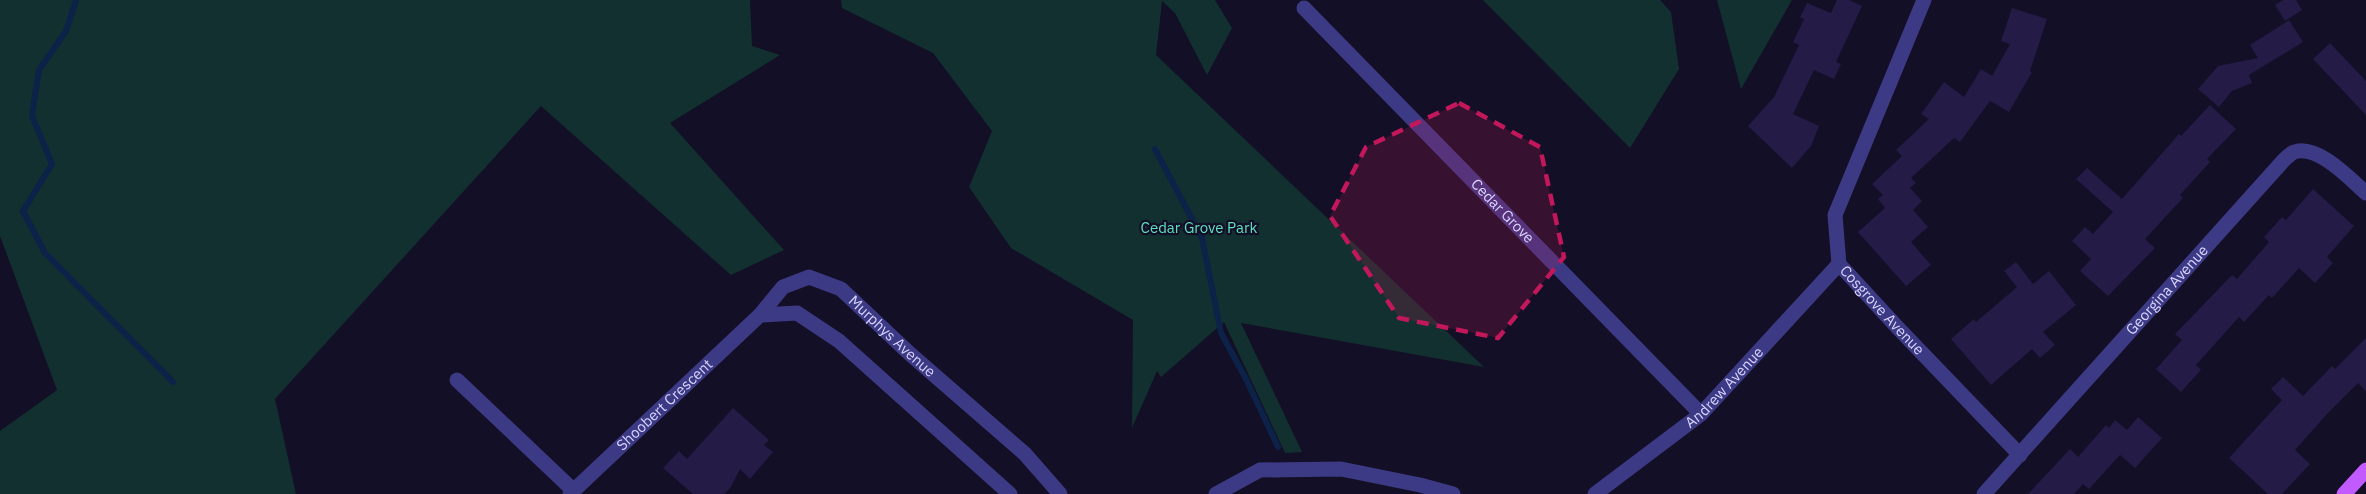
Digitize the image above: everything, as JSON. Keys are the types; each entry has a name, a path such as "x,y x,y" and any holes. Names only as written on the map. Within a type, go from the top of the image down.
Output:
{"main road":[{"path":"2344,494 2366,470"}],"street":[{"name":"Cosgrove Avenue","path":"1924,0 1835,215 1839,264 2020,455"},
{"name":"Cedar Grove","path":"1304,8 1701,414"},
{"name":"Georgina Avenue","path":"1984,494 2283,160 2293,152 2304,151 2320,155 2366,193"},
{"name":"Andrew Avenue","path":"1595,494 1701,414 1839,264"},
{"name":"Murphys Avenue","path":"760,315 783,287 809,278 841,289 909,353 1025,454 1060,494"},
{"path":"760,315 797,313 839,340 1010,494"},
{"name":"Shoobert Crescent","path":"572,492 760,315"},
{"path":"457,380 572,492"},
{"path":"1216,494 1260,470 1341,469 1453,494"}],"highlighted area":[{"path":"1459,103 1540,147 1564,257 1498,338 1399,318 1330,216 1366,147"}],"green space":[{"path":"0,0 750,0 752,46 780,55 670,123 784,250 731,275 541,106 275,399 296,494 0,494 0,431 57,390 0,236"},
{"name":"Cedar Grove Park","path":"841,0 1215,0 1232,28 1207,75 1175,13 1162,1 1156,55 1484,367 1241,323 1302,452 1285,453 1224,322 1161,377 1157,371 1132,428 1133,320 1011,248 969,187 992,131 933,53 842,8"},
{"path":"1483,0 1660,0 1671,12 1679,69 1630,148"},
{"path":"1717,0 1792,0 1741,89"}],"building":[{"path":"1837,0 1849,0 1862,6 1836,62 1841,64 1834,79 1814,70 1793,114 1819,126 1811,146 1792,168 1748,126 1774,97 1799,45 1793,42 1804,19 1800,17 1807,3 1831,13"},
{"path":"2283,0 2296,0 2302,10 2285,21 2275,5"},
{"path":"2012,8 2047,19 2030,71 2032,72 2009,112 1990,101 1960,142 1954,138 1911,178 1916,183 1910,188 1922,201 1913,210 1928,227 1911,242 1931,265 1906,286 1858,232 1885,208 1878,199 1883,195 1872,184 1902,156 1896,150 1929,119 1921,114 1944,82 1964,97 1981,69 1992,76 2010,44 2001,41"},
{"path":"2289,20 2303,42 2249,75 2252,83 2232,91 2219,107 2198,89 2218,66 2258,58 2250,45"},
{"path":"2330,43 2366,81 2366,115 2313,59"},
{"path":"2210,105 2236,129 2207,159 2210,162 2180,195 2183,198 2145,239 2155,248 2108,296 2080,271 2091,259 2072,241 2085,227 2093,234 2113,212 2076,179 2087,168 2122,199 2179,134 2181,136"},
{"path":"2313,189 2354,226 2327,257 2333,263 2315,283 2299,268 2272,298 2269,295 2244,322 2239,317 2196,365 2201,370 2181,392 2156,369 2182,340 2175,334 2232,275 2237,279 2269,242 2264,237 2282,217 2286,220"},
{"path":"2016,262 2033,284 2049,271 2076,305 2043,332 2055,345 2040,358 2032,349 1991,385 1951,339 1974,319 1976,322 2017,287 2004,271"},
{"path":"2366,338 2366,391 2358,383 2327,414 2295,450 2310,464 2282,494 2268,494 2229,458 2282,400 2271,389 2283,377 2303,396 2332,366 2335,369"},
{"path":"733,408 769,440 764,445 773,452 750,479 740,469 731,487 724,494 693,494 663,468 679,451 687,459"},
{"path":"2138,417 2162,438 2135,468 2120,455 2089,489 2083,484 2074,494 2028,494 2070,449 2078,457 2106,425 2109,428 2115,420 2127,430"}],"waterway":[{"path":"76,0 66,31 39,70 32,116 52,164 23,211 45,253 173,382"},
{"path":"1155,149 1202,238 1221,333 1278,447"}]}
